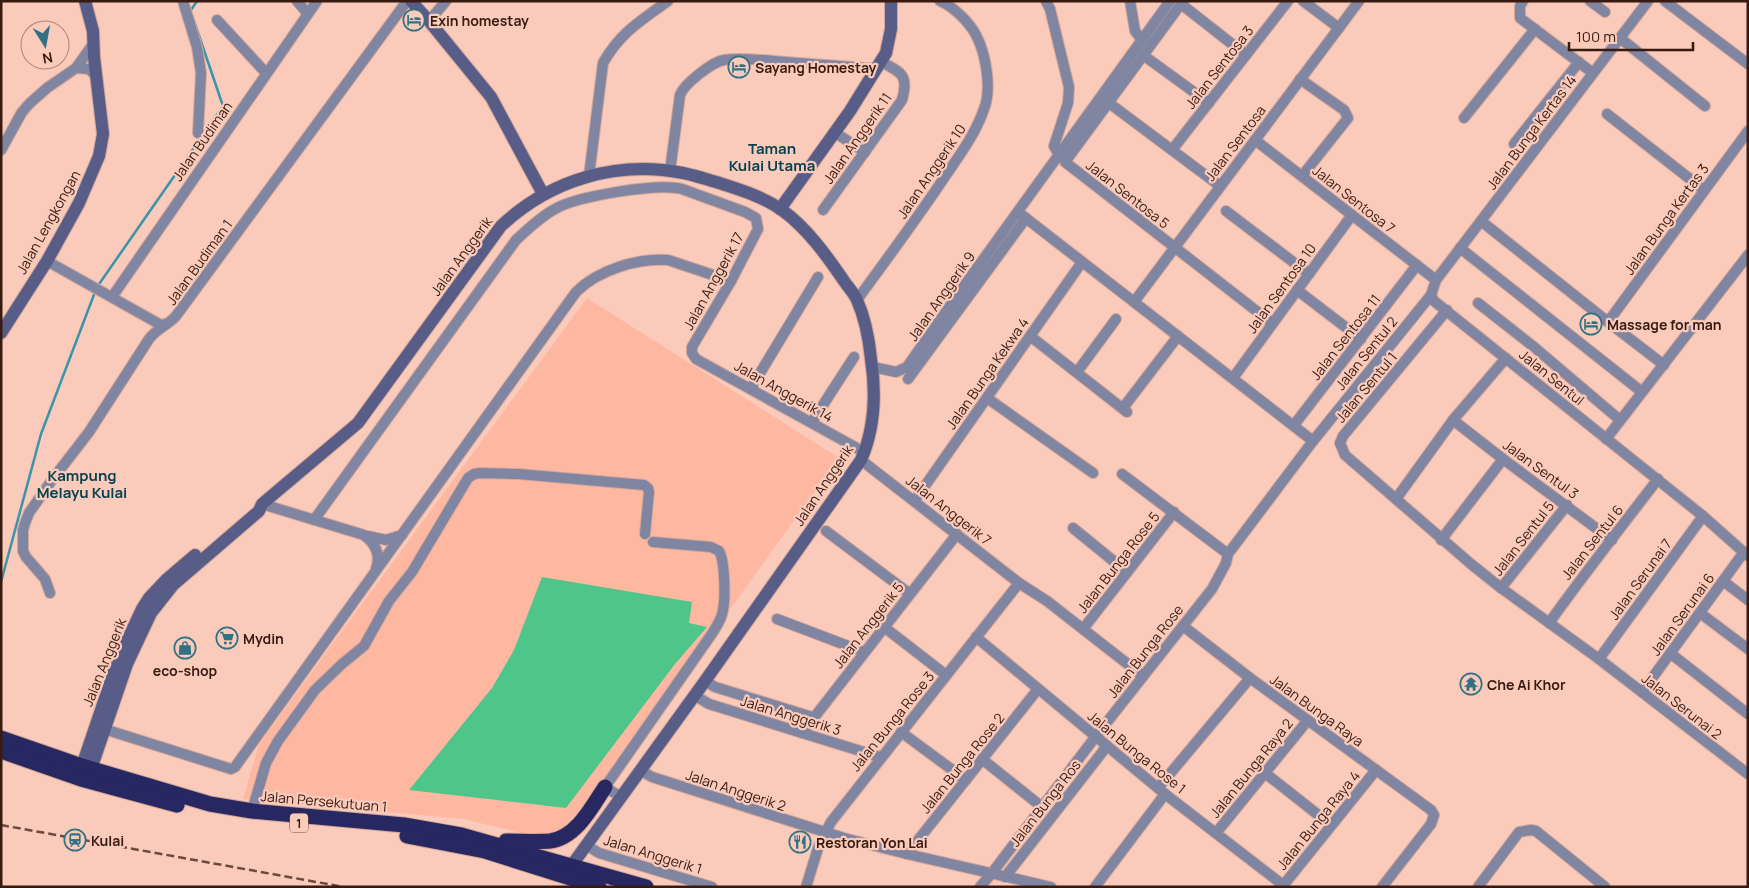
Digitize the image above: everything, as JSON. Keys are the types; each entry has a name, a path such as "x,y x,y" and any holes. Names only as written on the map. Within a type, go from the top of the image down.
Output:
{"highway":[{"name":"Jalan Persekutuan 1","path":"1,738 86,767 210,804 252,811 404,825 461,835 646,887"},
{"name":"Jalan Persekutuan 1","path":"1,751 80,779 188,808 251,819 341,826 430,840 485,851 599,887"},
{"path":"487,841 551,841 560,838 577,826 605,788"}],"street":[{"name":"Jalan Lengkongan","path":"1,333 47,261 79,203 99,156 103,134 92,20 85,1"},
{"path":"182,1 197,47 202,73 198,133"},
{"path":"297,1 307,14"},
{"name":"Jalan Budiman","path":"107,294 317,1"},
{"path":"409,1 429,20 491,97 543,194"},
{"name":"Jalan Budiman 1","path":"50,592 45,579 26,557 24,551 23,530 29,512 89,432 149,339 159,328 176,316 409,1"},
{"path":"429,20 446,1"},
{"path":"589,176 603,63 624,33 668,1"},
{"path":"780,209 850,112 886,53 891,29 891,1"},
{"name":"Jalan Anggerik 10","path":"856,300 915,221 974,133 985,108 988,83 976,34 956,12 940,1"},
{"path":"1046,1 1050,9 1069,88 1068,102 1054,143 1055,150 1062,159"},
{"path":"1130,1 1135,31 1142,40"},
{"path":"1274,1 1285,5"},
{"path":"1303,1 1339,28"},
{"name":"Jalan Sentosa","path":"1134,302 1359,1"},
{"path":"1523,1 1520,6 1520,18 1593,73"},
{"path":"1590,1 1605,12"},
{"name":"Jalan Bunga Kertas 14","path":"1436,280 1648,1"},
{"path":"1665,1 1748,64"},
{"path":"1062,159 1109,103 1178,2"},
{"path":"908,379 1062,159 1142,40 1178,2"},
{"path":"1178,2 1246,56"},
{"name":"Jalan Sentosa 3","path":"1172,150 1285,5"},
{"path":"217,20 266,73"},
{"path":"1464,118 1535,29"},
{"path":"1620,38 1705,106"},
{"path":"1,150 26,108 38,95 76,68 94,43"},
{"path":"1143,55 1209,103"},
{"name":"Jalan Anggerik 11","path":"670,171 682,90 687,84 717,62 729,59 879,65 900,72 904,77 905,88 902,100 823,210"},
{"path":"1514,144 1579,62"},
{"path":"76,68 89,69 97,77"},
{"path":"1300,79 1344,110 1348,118 1302,176"},
{"path":"1109,103 1220,186"},
{"path":"1607,114 1704,190"},
{"name":"Jalan Bunga Kertas 3","path":"1608,322 1748,131"},
{"path":"834,132 865,152"},
{"name":"Jalan Sentosa 7","path":"1255,140 1436,280"},
{"name":"Jalan Sentosa 5","path":"1062,159 1272,324"},
{"name":"Jalan Anggerik","path":"86,767 118,660 149,598 258,511 262,504 358,423 404,362 492,236 517,211 557,187 589,176 632,170 684,173 753,195 780,209 803,228 834,265 856,300 869,341 873,367 874,404 872,422 863,456 705,681 572,865"},
{"name":"Jalan Anggerik 17","path":"314,520 498,263 516,240 555,208 597,196 674,187 745,212 756,218 758,228 731,281 692,346 692,353"},
{"path":"1226,211 1309,274"},
{"path":"1022,215 1313,441"},
{"name":"Jalan Anggerik 9","path":"873,367 896,372 907,367 1022,215"},
{"name":"Jalan Sentosa 10","path":"1232,378 1352,215"},
{"path":"1481,220 1664,365"},
{"path":"1460,248 1642,392"},
{"path":"1606,438 1748,256"},
{"path":"104,729 231,770 582,285 608,271 638,263 660,260 668,260 731,281"},
{"path":"47,261 161,324 166,324"},
{"name":"Jalan Bunga Kekwa 4","path":"915,500 1082,262"},
{"name":"Jalan Sentosa 11","path":"1294,426 1417,265"},
{"path":"751,388 818,277"},
{"name":"Jalan Sentul 2","path":"1313,441 1431,295 1436,280"},
{"path":"1297,290 1361,339"},
{"name":"Jalan Sentul","path":"1431,295 1434,301 1658,479 1746,554"},
{"path":"1478,303 1534,346 1620,420"},
{"name":"Jalan Sentul 1","path":"1396,499 1345,455 1340,442 1447,310"},
{"path":"1077,372 1116,319"},
{"path":"1030,336 1125,410 1178,336"},
{"name":"Jalan Anggerik 14","path":"692,353 696,359 812,422 863,456"},
{"path":"812,422 854,357"},
{"path":"1396,499 1453,420 1506,358"},
{"path":"987,398 1093,473"},
{"name":"Jalan Sentul 3","path":"1453,420 1612,540"},
{"name":"Jalan Bunga Rose","path":"980,887 1212,589 1226,563 1228,554 1313,441"},
{"name":"Jalan Anggerik 7","path":"863,456 1019,583 1047,601 1143,676"},
{"path":"1441,540 1503,459"},
{"path":"252,811 266,763 278,741 315,690 364,646 390,601 412,572 468,478 480,473 519,474 644,485 648,488 649,492 646,534"},
{"path":"1122,474 1228,554"},
{"name":"Jalan Sentul 6","path":"1549,622 1585,571 1612,540 1658,479"},
{"name":"Jalan Serunai 2","path":"1396,499 1441,540 1501,588 1599,659 1748,774"},
{"path":"262,504 364,536 386,540 402,535"},
{"name":"Jalan Sentul 5","path":"1501,588 1567,505"},
{"name":"Jalan Bunga Rose 5","path":"1083,629 1174,512"},
{"name":"Jalan Serunai 7","path":"1599,659 1703,516"},
{"path":"1073,528 1127,572"},
{"path":"826,531 910,594"},
{"name":"Jalan Anggerik 5","path":"802,733 812,717 957,534"},
{"path":"364,536 374,544 378,553 378,564 373,576"},
{"path":"620,797 605,788 711,635 722,617 724,606 722,558 719,551 711,547 653,542"},
{"name":"Jalan Serunai 6","path":"1642,692 1723,581 1746,554"},
{"path":"1723,581 1748,600"},
{"name":"Jalan Anggerik","path":"86,767 104,729 127,664 151,613 170,582"},
{"name":"Jalan Bunga Rose 3","path":"806,887 818,844 836,815 1019,583"},
{"path":"1700,613 1748,649"},
{"path":"777,619 864,652"},
{"name":"Jalan Bunga Raya","path":"1183,626 1250,678 1428,807 1434,815 1431,824 1382,887"},
{"path":"884,627 946,675"},
{"name":"Jalan Bunga Rose 1","path":"976,637 1161,791 1283,886"},
{"path":"1670,654 1748,714"},
{"path":"1094,887 1161,791 1250,678"},
{"path":"705,681 715,686 812,717"},
{"name":"Jalan Bunga Rose 2","path":"906,854 1038,689"},
{"name":"Jalan Anggerik 3","path":"694,695 709,704 880,758"},
{"name":"Jalan Bunga Raya 2","path":"1216,833 1308,720"},
{"path":"901,732 966,780"},
{"name":"Jalan Bunga Ros","path":"1005,876 1107,746"},
{"path":"982,759 1042,807"},
{"name":"Jalan Anggerik 2","path":"640,770 652,777 825,832"},
{"name":"Jalan Bunga Raya 4","path":"1283,886 1376,770"},
{"path":"1265,773 1331,825"},
{"path":"1478,887 1519,832 1531,830 1536,831 1605,887"},
{"path":"825,832 906,854 1051,887"},
{"name":"Jalan Anggerik 1","path":"586,845 599,852 712,887"}],"shaded area":[{"path":"587,298 839,458 573,827 542,838 464,819 243,799 259,744"}],"green space":[{"path":"542,577 692,602 689,623 707,627 675,664 566,808 409,790 492,688 514,650"}],"waterway":[{"path":"191,10 197,1"},
{"path":"97,287 223,106 192,15"},
{"path":"1,582 41,434 95,292"}],"railway":[{"path":"1,825 344,887"}],"place":[{"name":"Exin homestay","path":"414,20"},
{"name":"Sayang Homestay","path":"739,67"},
{"name":"Massage for man","path":"1591,324"},
{"name":"Mydin","path":"227,638"},
{"name":"eco-shop","path":"185,648"},
{"name":"Che Ai Khor","path":"1471,684"},
{"name":"Kulai","path":"75,840"},
{"name":"Restoran Yon Lai","path":"800,842"}],"district":[{"name":"Taman Kulai Utama","path":"772,156"},
{"name":"Kampung Melayu Kulai","path":"82,484"}]}
